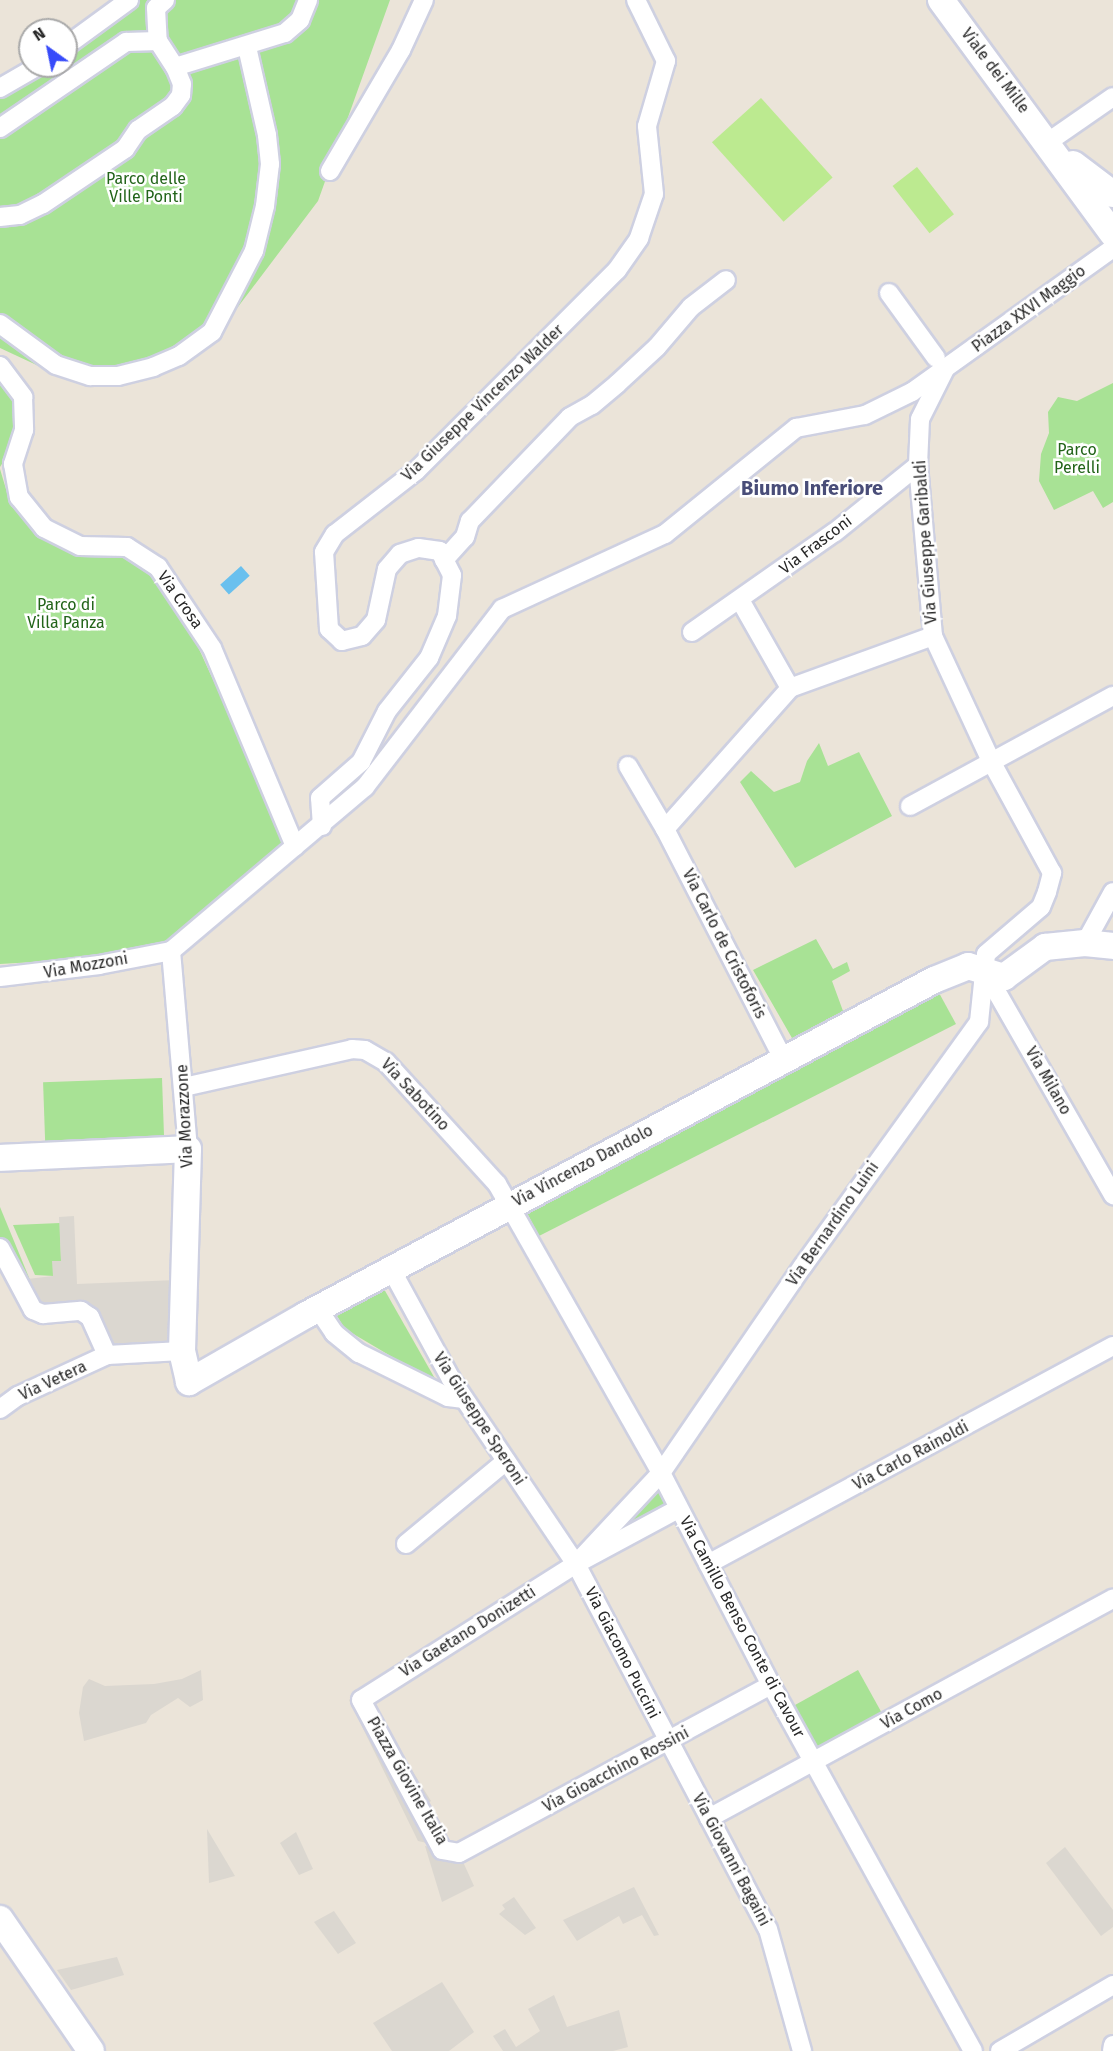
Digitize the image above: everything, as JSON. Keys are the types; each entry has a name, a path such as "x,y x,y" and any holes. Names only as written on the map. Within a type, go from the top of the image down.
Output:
{"street":[{"path":"78,37 129,0"},
{"path":"0,226 43,204 125,149 138,130 172,106 181,95 182,84 175,67 158,41 156,8 165,0"},
{"path":"175,67 247,47 285,33 300,20 308,0"},
{"path":"330,171 401,50 424,0"},
{"name":"Via Giuseppe Vincenzo Walder","path":"444,560 440,551 418,548 400,554 387,569 376,620 362,636 342,641 329,628 324,552 335,534 416,471 617,270 639,238 654,194 648,126 666,61 636,0"},
{"name":"Viale dei Mille","path":"941,0 1048,142 1103,193 1108,227"},
{"path":"0,128 126,42 158,41"},
{"path":"0,324 56,365 90,376 118,376 153,368 179,356 212,332 254,251 266,206 270,164 267,135 247,47"},
{"path":"0,88 18,78"},
{"path":"1048,142 1113,97"},
{"path":"0,217 20,215"},
{"name":"Piazza XXVI Maggio","path":"322,826 365,787 502,609 665,534 796,428 865,415 887,406 941,365 1113,248"},
{"path":"171,951 322,826 321,798 361,762 387,711 429,658 447,616 452,575 444,560 465,537 470,521 570,417 592,405 617,384 657,347 691,307 726,280"},
{"path":"889,293 941,365"},
{"name":"Piazza XXVI Maggio","path":"920,419 941,365"},
{"name":"Via Crosa","path":"0,366 23,397 24,429 13,464 19,497 44,528 80,546 127,547 158,567 212,648 296,846"},
{"name":"Via Giuseppe Garibaldi","path":"920,419 918,465 933,636 991,761 1052,873 1041,907 986,954 983,968"},
{"name":"Via Frasconi","path":"692,632 734,605 835,532 918,465"},
{"path":"734,605 790,688"},
{"path":"660,824 790,688 933,636"},
{"path":"910,806 1113,696"},
{"name":"Via Carlo de Cristoforis","path":"628,766 783,1059"},
{"path":"1113,892 1085,943 1113,946"},
{"name":"Via Vincenzo Dandolo","path":"189,1382 509,1205 934,980 968,966 983,968 1004,977 1045,947 1085,943"},
{"name":"Via Mozzoni","path":"0,977 99,965 171,951"},
{"name":"Via Morazzone","path":"171,951 188,1149 182,1351 189,1382"},
{"name":"Via Milano","path":"983,968 1113,1194"},
{"name":"Via Bernardino Luini","path":"576,1564 661,1473 803,1266 979,1022 983,968"},
{"name":"Via Sabotino","path":"184,1087 352,1049 375,1054 497,1184 509,1205"},
{"path":"0,1158 188,1149"},
{"name":"Via Camillo Benso Conte di Cavour","path":"509,1205 661,1473 771,1685 973,2051"},
{"path":"0,1248 33,1310 43,1314 81,1311 90,1317 107,1355 134,1356 163,1349 182,1351"},
{"name":"Via Giuseppe Speroni","path":"391,1269 464,1399 576,1564"},
{"path":"318,1309 334,1333 359,1353 448,1397 464,1399"},
{"name":"Via Carlo Rainoldi","path":"708,1564 1113,1346"},
{"name":"Via Vetera","path":"0,1409 18,1396 107,1355"},
{"path":"406,1544 506,1461"},
{"path":"576,1564 678,1509"},
{"name":"Via Gaetano Donizetti","path":"361,1700 576,1564"},
{"name":"Via Giacomo Puccini","path":"576,1564 669,1742"},
{"name":"Via Como","path":"710,1818 1113,1599"},
{"name":"Via Gioacchino Rossini","path":"459,1853 669,1742 771,1685"},
{"name":"Piazza Giovine Italia","path":"361,1700 442,1850 459,1853"},
{"name":"Via Giovanni Bagaini","path":"669,1742 768,1929 801,2051"},
{"path":"0,1918 91,2051"},
{"path":"1000,2051 1113,1985"},
{"path":"1112,2051 1113,2045"}],"green space":[{"name":"Parco delle Ville Ponti","path":"140,0 390,0 318,201 219,332 174,365 58,375 0,348 0,94 13,91 31,78 78,78 78,44"},
{"path":"761,98 833,178 784,222 712,142"},
{"path":"917,167 954,214 930,233 893,186"},
{"path":"0,375 14,400 24,429 0,467"},
{"name":"Parco Perelli","path":"1113,383 1113,502 1103,508 1093,491 1054,510 1039,481 1041,454 1049,433 1048,412 1058,397 1077,401"},
{"name":"Parco di Villa Panza","path":"0,469 11,506 60,544 137,556 158,574 188,625 287,841 162,945 102,958 0,964"},
{"path":"819,743 828,766 859,752 892,816 795,868 740,782 751,771 774,792 800,782 807,761"},
{"path":"816,939 833,969 847,962 850,971 832,981 843,1011 792,1038 753,970"},
{"path":"938,991 956,1024 539,1236 525,1209"},
{"path":"162,1078 164,1144 45,1148 43,1082"},
{"path":"0,1207 30,1280 19,1280 0,1239"},
{"path":"60,1223 61,1261 54,1276 35,1275 13,1225"},
{"path":"384,1289 438,1384 345,1329 337,1316"},
{"path":"651,1482 667,1495 673,1508 587,1554"},
{"path":"858,1670 887,1722 823,1758 794,1705"}],"shaded area":[{"path":"74,1216 77,1284 177,1280 172,1344 113,1350 91,1313 39,1308 19,1280 53,1276 52,1261 61,1261 59,1217"},
{"path":"201,1670 203,1700 190,1707 178,1698 151,1715 146,1723 84,1741 79,1713 83,1687 89,1679 105,1686 154,1684 182,1679"},
{"path":"364,1692 431,1801 427,1804 453,1849 418,1841 349,1700"},
{"path":"207,1829 235,1876 209,1883"},
{"path":"296,1832 313,1869 299,1875 280,1843"},
{"path":"425,1846 459,1853 474,1886 442,1902"},
{"path":"1065,1847 1113,1910 1113,1927 1101,1936 1046,1863"},
{"path":"634,1887 659,1935 654,1936 642,1915 623,1924 619,1916 577,1941 563,1920"},
{"path":"514,1897 536,1928 525,1935 499,1914 505,1909 502,1905"},
{"path":"334,1911 356,1943 338,1954 314,1922"},
{"path":"117,1957 124,1975 71,1990 57,1970"},
{"path":"442,1982 474,2032 449,2051 392,2051 373,2023"},
{"path":"554,1995 567,2027 619,2010 628,2047 613,2051 503,2051 493,2036 505,2029 516,2047 540,2031 528,2009"}],"water":[{"path":"241,566 250,576 229,594 220,585"}],"district":[{"name":"Biumo Inferiore","path":"812,488"}]}
